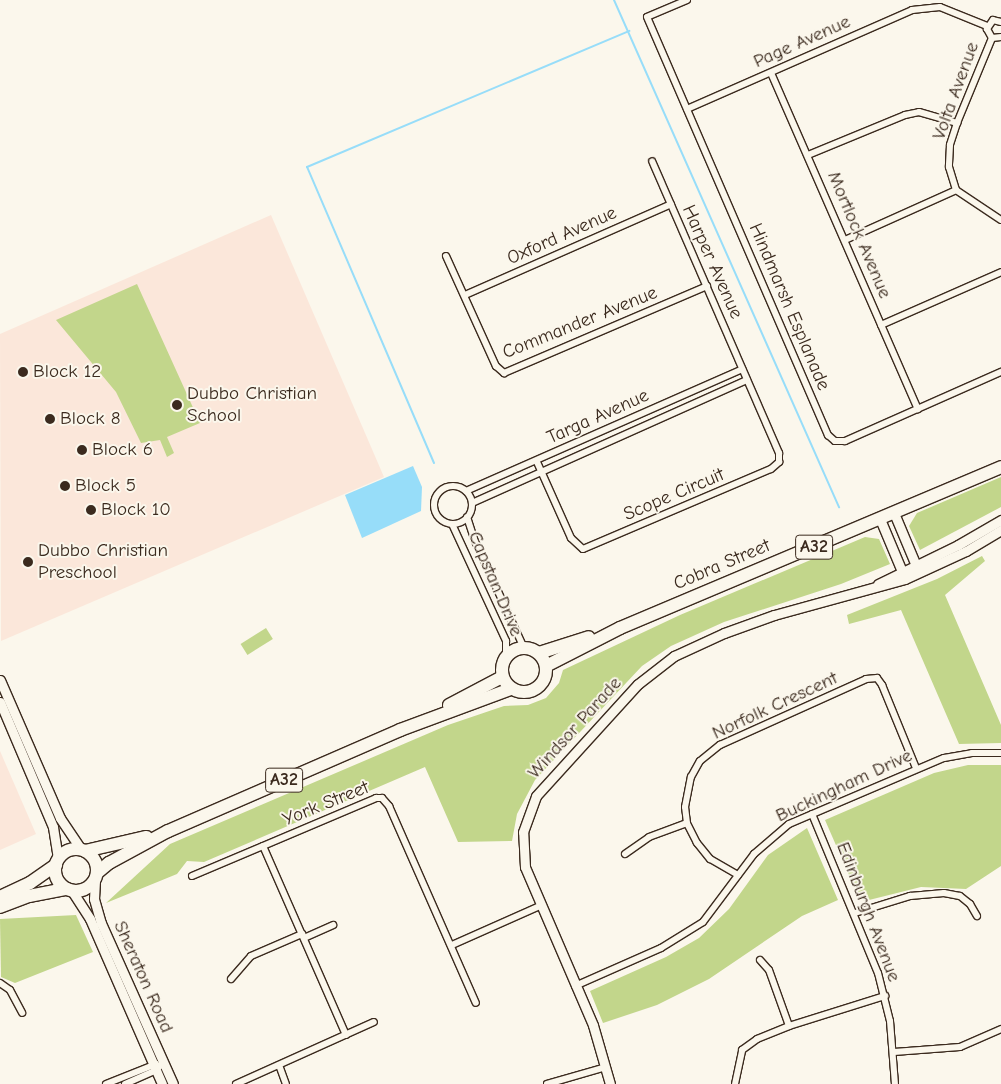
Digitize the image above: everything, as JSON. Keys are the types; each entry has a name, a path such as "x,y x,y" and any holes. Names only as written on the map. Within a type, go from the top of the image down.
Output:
{"highway":[{"name":"Cobra Street","path":"894,513 923,494 1001,461"},
{"name":"Cobra Street","path":"546,666 620,628 1001,467"},
{"name":"Cobra Street","path":"538,653 620,628"},
{"path":"511,689 502,677 506,657 524,648 538,653 546,666"},
{"name":"A32","path":"0,906 29,896 85,889 96,877 168,831 400,730 511,689 526,693 539,687 544,681 546,666"},
{"name":"A32","path":"400,730 502,677"},
{"name":"A32","path":"0,897 30,883 69,850 83,850 168,831"},
{"path":"83,850 93,858 96,877"},
{"path":"57,862 57,879 69,890"}],"street":[{"name":"Hindmarsh Esplanade","path":"687,0 647,17 828,435 836,441 845,441 1001,372"},
{"name":"Page Avenue","path":"687,109 912,10 945,8 987,26"},
{"path":"1000,19 987,26 988,34 992,38 1001,37"},
{"name":"Volta Avenue","path":"956,190 949,167 950,145 957,123 992,38"},
{"name":"Mortlock Avenue","path":"771,73 918,409"},
{"path":"808,156 905,115 919,112 957,123"},
{"name":"Harper Avenue","path":"652,161 745,374"},
{"path":"845,240 956,190 1001,220"},
{"name":"Oxford Avenue","path":"464,295 671,204"},
{"name":"Commander Avenue","path":"446,256 496,366 504,373 707,286"},
{"path":"881,325 1001,272"},
{"name":"Targa Avenue","path":"466,491 745,374"},
{"name":"Targa Avenue","path":"472,503 542,473 745,374"},
{"name":"Scope Circuit","path":"537,462 572,538 583,549 771,469 779,462 779,453 745,374"},
{"path":"456,486 466,491 472,503 467,517 452,524 438,517 434,508 435,498 446,487 456,486"},
{"path":"894,513 917,569"},
{"name":"Capstan Drive","path":"467,517 474,540 524,648"},
{"path":"880,519 904,575"},
{"name":"Windsor Parade","path":"917,569 1001,520"},
{"name":"Capstan Drive","path":"452,524 506,641 506,657"},
{"name":"Windsor Parade","path":"610,1084 593,1025 540,906 525,867 522,848 528,812 548,780 638,684 674,656 724,632 774,615 865,591 1001,530"},
{"name":"Norfolk Crescent","path":"738,875 710,859 687,824 684,807 690,777 700,761 720,745 866,679 876,678 882,685 916,768"},
{"path":"0,680 53,827 57,862"},
{"path":"0,702 63,824 83,850"},
{"name":"Buckingham Drive","path":"575,986 684,936 717,907 738,875 770,838 812,814 916,768 972,753 1001,753"},
{"name":"York Street","path":"263,846 382,798 389,806 476,1003"},
{"name":"Edinburgh Avenue","path":"812,814 855,913 884,996 894,1052 895,1084"},
{"path":"625,854 650,837 687,824"},
{"path":"192,876 263,846 346,1035"},
{"name":"Sheraton Road","path":"96,877 94,899 101,923 158,1066 162,1084"},
{"name":"Sheraton Road","path":"69,890 90,919 158,1066 173,1084"},
{"path":"855,913 910,896 944,893 960,896 970,904 977,916"},
{"path":"452,946 540,906"},
{"path":"231,979 251,956 333,925"},
{"path":"760,960 768,970 788,1026"},
{"path":"0,984 10,990 22,1012"},
{"path":"735,1084 742,1050 757,1039 788,1026 884,996"},
{"path":"236,1084 374,1022"},
{"path":"894,1052 960,1047 1001,1029"},
{"path":"279,1065 286,1084"},
{"path":"106,1084 158,1066"},
{"path":"125,1084 158,1066"},
{"path":"547,1084 606,1067"}],"shaded area":[{"name":"Dubbo Christian School","path":"271,215 384,477 1,641 0,334"},
{"path":"0,751 36,834 0,850"}],"green space":[{"path":"137,284 200,423 167,437 174,453 167,457 160,440 141,443 116,392 56,320"},
{"path":"1001,477 1001,507 920,550 909,526 917,513"},
{"path":"865,537 879,539 890,564 841,584 724,622 671,646 642,666 535,780 517,814 512,841 458,842 425,767 204,862 187,861 177,874 106,903 170,844 448,725 504,706 528,705 546,698 559,683 563,670 680,615"},
{"path":"982,556 985,561 945,595 1001,725 1001,743 959,744 901,610 849,624 847,615 937,579"},
{"path":"266,628 273,639 247,655 241,644"},
{"path":"968,765 1001,765 1001,866 966,889 921,887 865,901 859,898 825,820 934,773"},
{"path":"807,828 838,900 802,916 709,979 657,1005 603,1023 590,991 666,957 699,938 729,909 768,855"},
{"path":"76,915 93,952 15,983 1,977 0,919"}],"water":[{"path":"413,466 422,487 421,511 362,538 345,495"}],"waterway":[{"path":"614,0 839,507"},
{"path":"434,463 307,167 629,31"}],"place":[{"name":"Block 12","path":"23,372"},
{"name":"Dubbo Christian School","path":"177,405"},
{"name":"Block 8","path":"50,419"},
{"name":"Block 6","path":"82,450"},
{"name":"Block 5","path":"65,486"},
{"name":"Block 10","path":"91,510"},
{"name":"Dubbo Christian Preschool","path":"28,562"}]}
